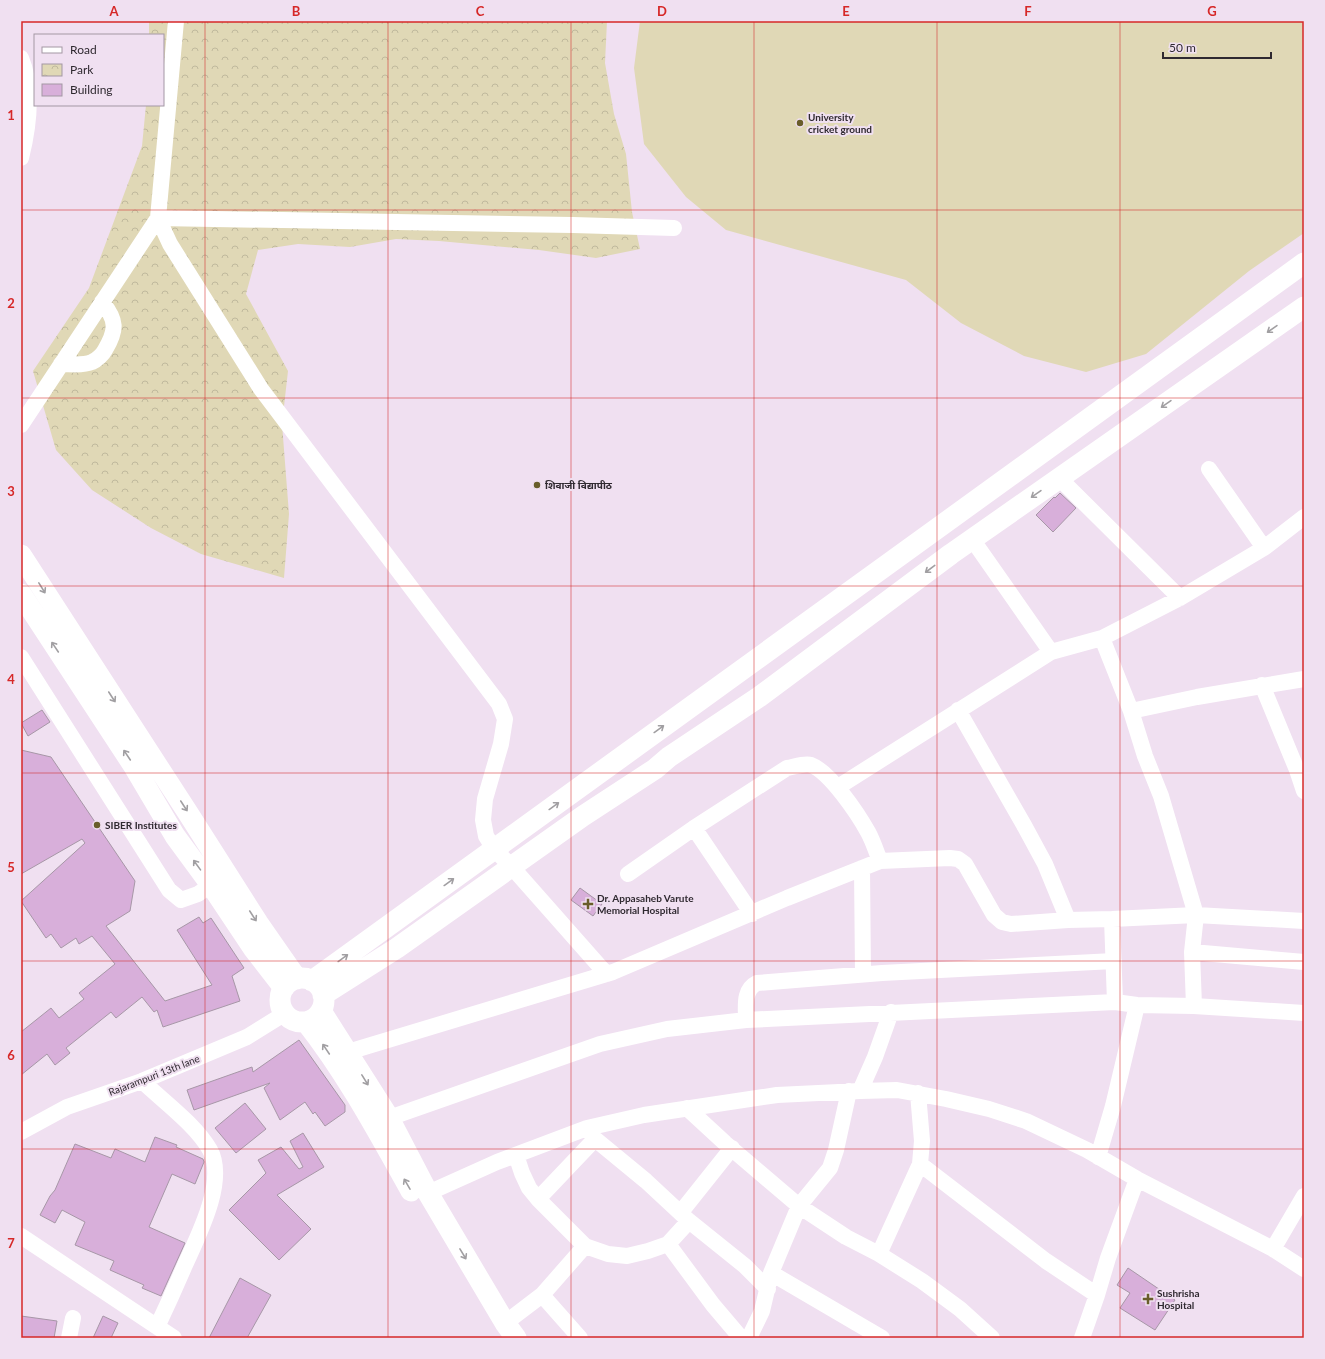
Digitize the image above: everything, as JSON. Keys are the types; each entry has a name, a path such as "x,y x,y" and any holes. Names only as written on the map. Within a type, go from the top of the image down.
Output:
{"main road":[{"path":"284,1014 293,1021 307,996 494,849 1304,263"},
{"path":"307,996 397,948 583,816 655,769 669,757 759,697 951,554 1304,307"},
{"path":"21,555 258,923 285,960 307,996 348,1052 389,1118 428,1193 506,1333"},
{"path":"21,594 133,765 176,836 211,884 253,948 307,996 324,1046 353,1091 441,1243 506,1333"}],"street":[{"path":"21,425 158,218 176,21"},
{"path":"21,58 26,69 29,88 28,132 21,158"},
{"path":"158,218 674,228"},
{"path":"158,218 170,244 261,389 499,704 505,719 501,744 485,799 483,820 486,836 494,849 512,866 607,974"},
{"path":"61,364 93,362 103,354 113,337 113,323 109,310 102,302"},
{"path":"1209,469 1264,548"},
{"path":"1059,478 1180,598"},
{"path":"838,787 1050,652 1102,638 1180,598 1264,548 1304,517"},
{"path":"972,539 1050,652"},
{"path":"1102,638 1161,796 1196,915 1192,952 1194,1006"},
{"path":"21,657 169,890 181,900 198,894 211,884"},
{"path":"1130,711 1262,685 1304,679"},
{"path":"1262,685 1297,770 1304,791"},
{"path":"958,710 1045,864 1068,920"},
{"path":"628,874 694,828 787,768 800,765 810,765 821,770 838,787 868,832 880,861"},
{"path":"694,828 752,914"},
{"path":"348,1052 607,974 787,898 880,861 950,858 958,859 965,864 994,916 1002,922 1011,924 1068,920 1112,920 1196,915 1304,921"},
{"path":"862,868 863,974"},
{"path":"1112,920 1115,1002"},
{"path":"1192,952 1304,962"},
{"path":"746,1020 746,996 751,986 757,983 863,974 1114,961"},
{"path":"389,1118 600,1044 667,1029 746,1020 1115,1002 1137,1005 1194,1006 1304,1013"},
{"path":"1098,1157 1113,1106 1137,1005"},
{"path":"749,1338 762,1311 771,1273 799,1206 830,1168 855,1091 875,1057 891,1012"},
{"name":"Rajarampuri 13th lane","path":"21,1132 67,1107 142,1081 247,1036 284,1014"},
{"path":"142,1081 198,1132 210,1151 215,1168 212,1194 206,1218 157,1327"},
{"path":"428,1193 516,1155 591,1133 644,1115 777,1095 897,1090 918,1093 989,1109 1026,1122 1087,1150 1137,1179 1273,1249 1304,1269"},
{"path":"879,1254 920,1164 922,1141 918,1093"},
{"path":"687,1108 799,1206 846,1237 879,1254 922,1281 960,1309 992,1338"},
{"path":"538,1199 591,1133"},
{"path":"591,1133 646,1180 685,1217 745,1266 768,1289"},
{"path":"516,1155 529,1188 585,1246 608,1254 627,1256 668,1244 732,1148"},
{"path":"920,1164 1046,1261 1097,1295"},
{"path":"1082,1338 1108,1258 1137,1179"},
{"path":"1273,1249 1304,1196"},
{"path":"21,1236 174,1338"},
{"path":"668,1244 713,1305 741,1338"},
{"path":"506,1333 585,1246"},
{"path":"771,1273 882,1338"},
{"path":"542,1295 580,1338"},
{"path":"69,1338 73,1318"}],"green space":[{"path":"149,21 607,21 605,63 614,114 626,154 632,212 640,249 596,258 539,250 439,241 396,239 350,247 298,244 258,250 246,294 288,371 282,424 289,514 284,578 201,554 151,528 92,490 56,450 33,371 89,288 142,146 146,106 164,106 164,34 149,34"},
{"path":"640,21 1304,21 1304,233 1249,271 1146,354 1086,372 1024,356 961,323 906,280 726,230 686,197 644,144 634,68"}],"building":[{"path":"1060,493 1076,508 1053,532 1036,515"},
{"path":"42,710 50,722 28,736 21,723"},
{"path":"21,750 51,757 135,881 130,911 106,926 165,1001 212,985 177,930 199,917 203,923 211,918 244,968 232,976 240,1001 163,1027 157,1010 154,1012 142,997 116,1018 111,1012 66,1048 70,1053 55,1065 47,1054 21,1075 21,1032 51,1008 59,1018 84,999 79,993 115,964 92,936 79,944 76,938 61,948 51,934 46,938 21,901 85,843 82,839 21,874"},
{"path":"580,888 602,904 593,916 571,900"},
{"path":"299,1040 345,1105 345,1112 325,1126 315,1112 313,1114 305,1102 280,1120 264,1088 270,1083 194,1110 187,1090 252,1067 253,1072"},
{"path":"245,1103 266,1129 236,1153 215,1128"},
{"path":"303,1133 324,1167 277,1195 311,1229 279,1260 229,1210 266,1173 258,1160 281,1147 299,1169 303,1167 290,1141"},
{"path":"155,1137 177,1145 176,1147 203,1159 204,1162 195,1184 172,1174 149,1227 185,1243 161,1296 142,1288 144,1285 110,1270 114,1261 75,1245 85,1222 62,1210 55,1223 40,1215 50,1196 55,1190 75,1144 111,1158 115,1149 145,1162"},
{"path":"1128,1268 1175,1300 1155,1330 1120,1308 1130,1293 1117,1285"},
{"path":"240,1278 271,1295 247,1338 209,1338"},
{"path":"21,1316 57,1321 54,1338 21,1338"},
{"path":"103,1316 118,1323 111,1338 93,1338"}],"place":[{"name":"University cricket ground","path":"800,123"},
{"name":"शिवाजी विद्यापीठ","path":"537,485"},
{"name":"SIBER Institutes","path":"97,825"},
{"name":"Dr. Appasaheb Varute Memorial Hospital","path":"588,904"},
{"name":"Sushrisha Hospital","path":"1148,1299"}]}
